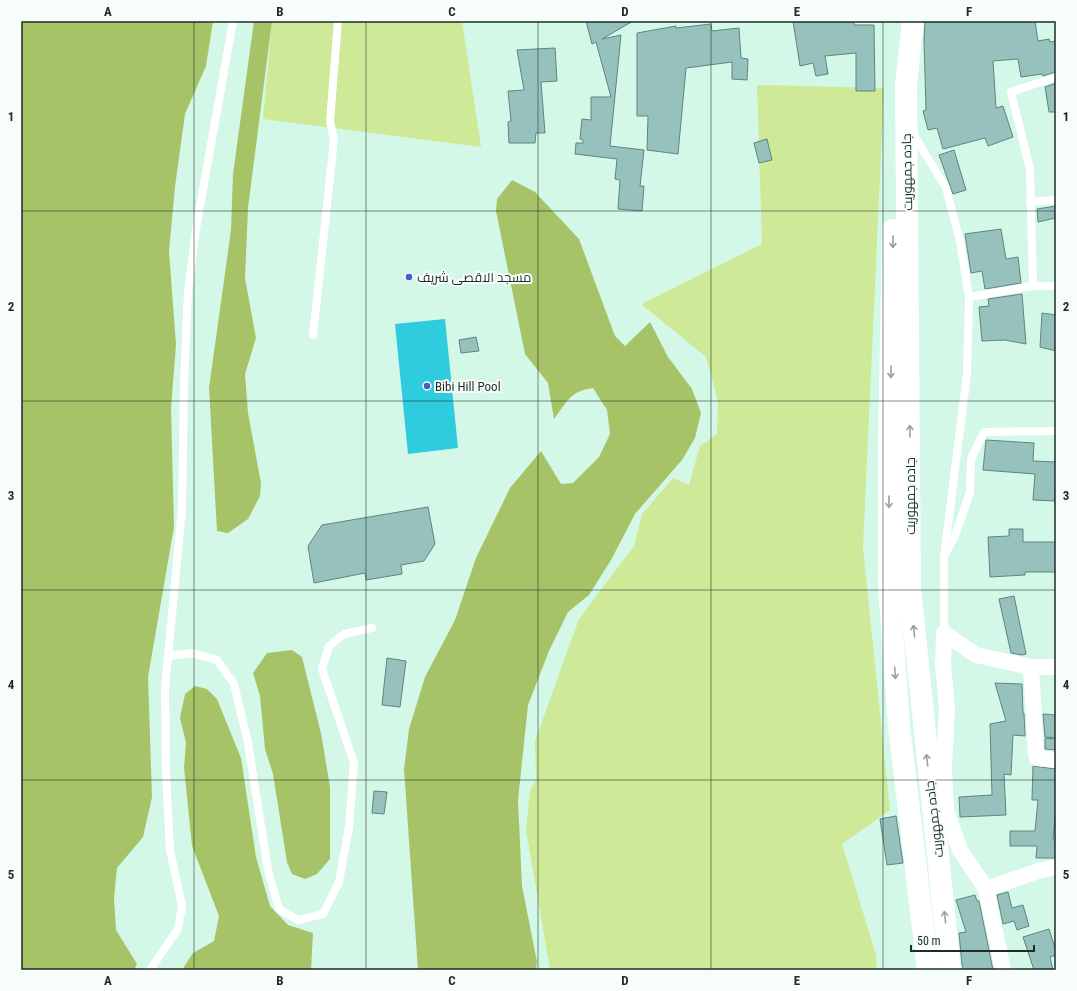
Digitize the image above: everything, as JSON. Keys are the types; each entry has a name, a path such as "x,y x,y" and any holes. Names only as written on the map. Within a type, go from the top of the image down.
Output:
{"main road":[{"name":"جاده جمهوریت","path":"903,21 895,102 890,443 890,586 899,726 928,970"},
{"name":"جاده جمهوریت","path":"913,21 906,84 910,589 923,725 950,970"}],"street":[{"path":"944,633 976,656 1031,667 1056,667"},
{"path":"944,633 943,665 947,708 944,767 946,811 960,850 986,889 1002,970"},
{"path":"1031,667 1037,758 1043,760 1056,760"},
{"path":"923,725 947,708"},
{"path":"986,889 1038,871 1056,867"}],"lane":[{"path":"150,970 178,929 182,906 170,850 166,774 165,688 182,509 184,384 188,291 197,223 233,21"},
{"path":"313,335 334,140 330,121 338,21"},
{"path":"1033,286 1030,170 1011,92 1056,77"},
{"path":"906,84 915,137 946,188 960,241 968,297 967,374 944,558 944,633"},
{"path":"1030,202 1056,200"},
{"path":"968,297 1033,286 1056,286"},
{"path":"944,558 955,536 970,492 971,459 984,432 1056,431"},
{"path":"169,656 192,653 217,660 234,684 248,744 268,870 278,909 298,920 323,914 339,882 349,827 354,763 322,669 329,646 344,634 372,628"}],"green space":[{"path":"21,21 213,21 206,66 185,114 175,187 169,251 176,345 171,408 174,527 148,677 152,797 143,837 117,868 114,898 116,930 137,964 134,970 21,970"},
{"path":"254,21 272,21 248,208 245,278 256,338 245,374 248,413 261,483 260,496 248,519 228,533 217,531 209,388 231,230 233,174"},
{"path":"272,21 462,21 481,147 263,119"},
{"path":"757,85 884,88 863,548 890,810 842,844 876,955 877,970 550,970 526,830 530,791 536,779 535,741 579,619 634,546 642,514 673,478 689,485 700,446 717,434 718,401 706,357 641,304 762,244"},
{"path":"512,180 535,192 579,239 615,336 625,346 650,322 668,357 692,389 701,413 695,438 682,460 635,514 611,560 589,595 568,612 549,651 528,705 518,800 522,886 537,962 536,970 418,970 404,769 409,729 425,677 455,620 476,558 510,488 541,451 561,484 573,483 599,457 610,434 607,410 593,388 585,389 570,398 554,419 548,383 525,354 496,211 497,199"},
{"path":"292,650 302,657 321,733 330,787 330,859 317,874 305,879 292,874 287,862 273,774 265,749 260,696 253,673 267,653"},
{"path":"195,686 207,689 217,699 241,758 256,857 270,906 288,925 313,933 311,970 182,970 193,953 214,941 219,916 192,846 184,767 186,743 180,718 185,694"}],"water":[{"name":"Bibi Hill Pool","path":"445,319 458,448 408,454 395,324"}],"building":[{"path":"586,21 633,21 602,39 621,35 610,146 644,150 640,186 644,186 642,211 618,209 620,180 615,179 617,159 575,154 576,143 583,143 583,140 580,139 582,119 591,120 591,97 611,97 596,42 592,44"},
{"path":"793,21 854,21 854,25 874,25 875,91 856,91 856,53 825,56 828,74 816,76 813,63 800,66"},
{"path":"925,21 1035,21 1038,41 1049,39 1050,42 1056,41 1056,72 1043,76 1042,74 1021,77 1018,59 993,61 996,108 1003,106 1013,137 988,146 985,138 943,149 937,128 928,130 923,111 926,110 924,40"},
{"path":"711,24 712,31 739,28 741,58 748,59 747,80 732,79 732,62 686,68 678,154 647,150 648,116 637,116 637,33 676,26 676,28"},
{"path":"555,48 557,81 541,82 545,133 536,133 535,143 509,143 508,122 511,121 508,91 524,90 517,50"},
{"path":"1056,83 1056,112 1049,112 1045,87"},
{"path":"767,139 772,160 759,163 754,143"},
{"path":"954,150 966,190 953,194 939,155"},
{"path":"1056,206 1056,218 1038,222 1037,209"},
{"path":"1001,229 1006,259 1018,257 1021,283 985,289 982,271 971,273 965,234"},
{"path":"1022,294 1026,344 1005,340 982,341 979,307 989,306 988,299"},
{"path":"1042,313 1056,315 1056,351 1040,347"},
{"path":"476,337 479,351 461,353 459,340"},
{"path":"986,440 1034,443 1033,461 1056,462 1055,501 1033,500 1035,474 983,470"},
{"path":"428,507 435,544 424,561 401,565 402,574 366,580 365,573 314,583 308,546 322,525"},
{"path":"1009,529 1023,529 1023,542 1056,542 1056,572 1025,572 1025,575 990,577 988,537 1009,536"},
{"path":"1014,596 1026,654 1022,655 1011,653 999,599"},
{"path":"387,658 406,661 400,707 382,705"},
{"path":"995,683 1022,684 1025,736 1013,735 1011,775 1004,774 1006,815 960,817 959,797 992,795 990,724 1006,721"},
{"path":"1043,714 1056,715 1056,738 1045,737"},
{"path":"1045,738 1056,739 1056,750 1045,749"},
{"path":"1033,766 1056,769 1056,807 1053,840 1056,840 1056,858 1036,858 1037,846 1010,846 1010,831 1035,831 1038,800 1032,800"},
{"path":"374,791 387,792 384,814 372,813"},
{"path":"896,816 903,863 887,865 880,819"},
{"path":"1008,892 1012,908 1023,905 1029,926 1017,930 1014,921 1003,924 997,895"},
{"path":"975,895 977,901 979,901 993,970 964,970 962,965 959,933 966,932 956,900"},
{"path":"1049,929 1056,951 1056,955 1050,957 1053,970 1034,970 1023,937"}],"place":[{"name":"مسجد الاقصی شریف","path":"409,277"},
{"name":"Bibi Hill Pool","path":"427,386"}]}
